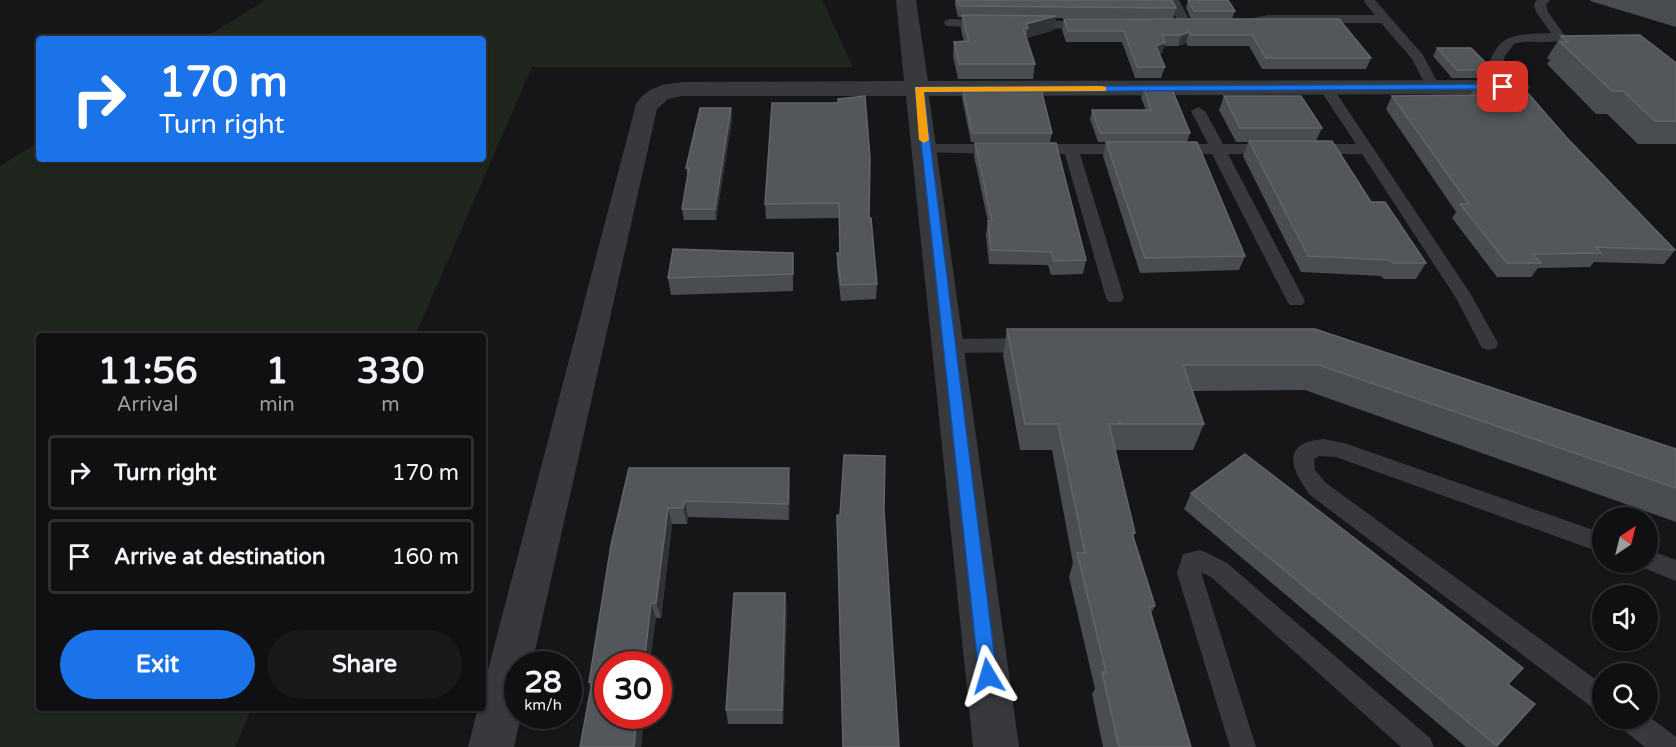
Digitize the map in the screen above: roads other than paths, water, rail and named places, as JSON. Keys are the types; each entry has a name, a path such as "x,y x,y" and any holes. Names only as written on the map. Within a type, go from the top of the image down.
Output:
{"street":[{"path":"906,0 996,747"},
{"path":"491,747 552,489 595,324 648,103 657,95 682,89 1518,87"}],"lane":[{"path":"1173,0 1186,25"},
{"path":"1488,87 1500,49 1506,42 1516,38 1565,37 1542,12 1540,4 1544,0"},
{"path":"1370,2 1419,58 1433,87"},
{"path":"1232,25 1249,24 1268,19 1383,19"},
{"path":"950,23 1102,25"},
{"path":"1326,88 1464,297 1489,343"},
{"path":"1198,111 1296,301"},
{"path":"925,149 1140,149"},
{"path":"1071,149 1115,298"},
{"path":"1162,149 1366,149"},
{"path":"949,346 1044,344"},
{"path":"1592,539 1337,449 1322,447 1310,450 1303,456 1305,472 1318,489 1592,692"},
{"path":"1243,747 1189,573 1191,561 1201,560 1219,570 1421,747"},
{"path":"1658,564 1676,571"},
{"path":"1643,729 1667,747"}]}
